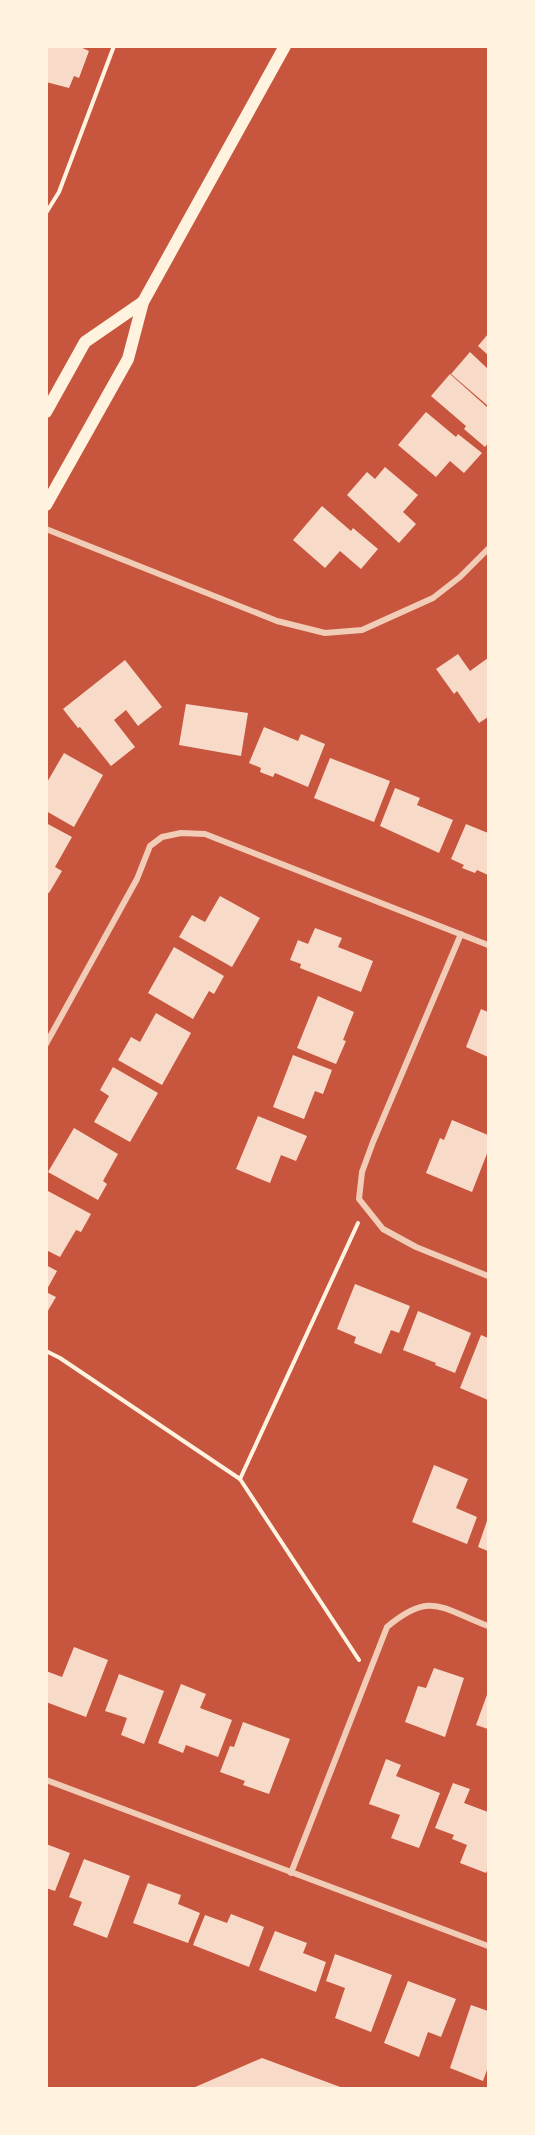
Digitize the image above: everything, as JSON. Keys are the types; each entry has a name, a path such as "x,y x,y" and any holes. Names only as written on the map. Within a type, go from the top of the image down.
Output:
{"main road":[{"path":"46,505 128,359 143,302 285,46"},
{"path":"46,412 85,342 143,302"}],"street":[{"path":"46,529 277,621 325,633 362,630 433,598 460,577 489,549"},
{"path":"46,1044 137,879 150,846 162,837 181,833 205,834 489,945"},
{"path":"461,934 373,1142 362,1172 359,1199 383,1229 416,1247 489,1276"},
{"path":"291,1873 387,1627 404,1612 420,1606 435,1605 489,1626"},
{"path":"46,1780 489,1946"}],"path":[{"path":"46,213 59,192 114,46"},
{"path":"240,1479 365,1209"},
{"path":"46,1351 60,1358 240,1479 368,1674"}],"building":[{"path":"46,46 78,46 89,51 79,78 74,76 69,88 46,82"},
{"path":"488,334 488,355 478,346"},
{"path":"470,352 488,369 488,406 451,374"},
{"path":"450,374 488,408 488,443 485,447 464,429 466,426 431,396"},
{"path":"426,412 456,437 458,434 482,453 464,473 450,461 436,477 398,445"},
{"path":"385,467 418,495 403,512 416,524 399,543 347,495 367,472 375,479"},
{"path":"322,506 351,531 353,528 378,549 361,569 340,551 325,568 293,540"},
{"path":"458,654 470,671 488,658 488,717 479,723 457,691 454,694 436,669"},
{"path":"125,660 162,707 138,726 126,710 114,720 135,747 111,766 63,709"},
{"path":"186,704 248,713 241,756 179,745"},
{"path":"264,727 298,741 301,734 325,744 308,787 275,773 273,777 260,772 261,768 249,763"},
{"path":"64,753 103,775 74,827 46,811 46,784"},
{"path":"330,758 390,781 374,822 314,798"},
{"path":"395,788 420,798 417,805 453,820 439,853 380,826"},
{"path":"46,823 72,837 55,867 62,871 49,893 46,892"},
{"path":"466,824 488,833 488,875 477,870 475,873 462,868 464,865 451,859"},
{"path":"220,896 260,918 232,967 179,937 192,915 205,922"},
{"path":"315,928 342,938 338,947 373,961 361,992 300,968 301,964 290,960 298,940 308,944"},
{"path":"174,947 224,976 214,994 209,991 193,1019 148,993"},
{"path":"318,996 354,1012 343,1040 346,1041 336,1064 297,1048"},
{"path":"481,1009 488,1012 488,1057 466,1047"},
{"path":"156,1013 191,1033 162,1085 118,1060 131,1037 140,1042"},
{"path":"293,1055 332,1070 323,1094 315,1091 304,1119 273,1107"},
{"path":"113,1067 158,1093 130,1142 94,1122 109,1096 100,1090"},
{"path":"258,1116 307,1136 296,1161 281,1155 270,1183 236,1169"},
{"path":"452,1120 488,1135 488,1151 472,1192 426,1173 440,1138 444,1140"},
{"path":"74,1128 118,1154 103,1181 107,1184 98,1200 48,1172"},
{"path":"46,1190 91,1214 81,1232 76,1230 60,1257 46,1250"},
{"path":"46,1265 57,1271 46,1291"},
{"path":"355,1284 410,1306 399,1333 391,1330 381,1354 354,1343 356,1337 337,1329"},
{"path":"46,1292 56,1297 46,1314"},
{"path":"418,1311 471,1333 455,1373 403,1350"},
{"path":"481,1335 488,1338 488,1400 460,1388"},
{"path":"434,1465 468,1479 456,1508 477,1517 467,1544 412,1522"},
{"path":"488,1518 488,1551 478,1547"},
{"path":"74,1647 108,1660 86,1717 46,1702 46,1671 62,1677"},
{"path":"434,1668 464,1678 445,1737 405,1722 418,1686 426,1688"},
{"path":"119,1674 164,1691 144,1744 121,1735 127,1718 105,1711"},
{"path":"181,1684 206,1694 200,1708 232,1720 218,1757 186,1745 183,1753 158,1743"},
{"path":"488,1692 488,1729 476,1725"},
{"path":"243,1722 290,1739 269,1794 243,1785 245,1781 220,1772 230,1746 234,1747"},
{"path":"386,1759 401,1765 396,1776 440,1793 419,1848 391,1838 400,1815 369,1804"},
{"path":"453,1783 470,1789 464,1803 488,1812 488,1868 486,1873 460,1863 467,1845 452,1839 454,1835 435,1828"},
{"path":"46,1844 70,1853 55,1891 46,1888"},
{"path":"84,1859 130,1876 107,1938 73,1925 82,1902 69,1897"},
{"path":"148,1883 181,1895 178,1904 200,1913 188,1943 133,1923"},
{"path":"231,1914 264,1927 249,1967 193,1945 205,1915 227,1923"},
{"path":"275,1931 307,1943 303,1953 326,1962 316,1992 259,1970"},
{"path":"335,1954 392,1975 371,2032 335,2018 345,1988 326,1981"},
{"path":"408,1981 456,1999 441,2037 428,2032 419,2057 384,2043"},
{"path":"471,2005 488,2011 488,2067 483,2081 450,2068"},
{"path":"262,2058 343,2088 193,2088"}]}
